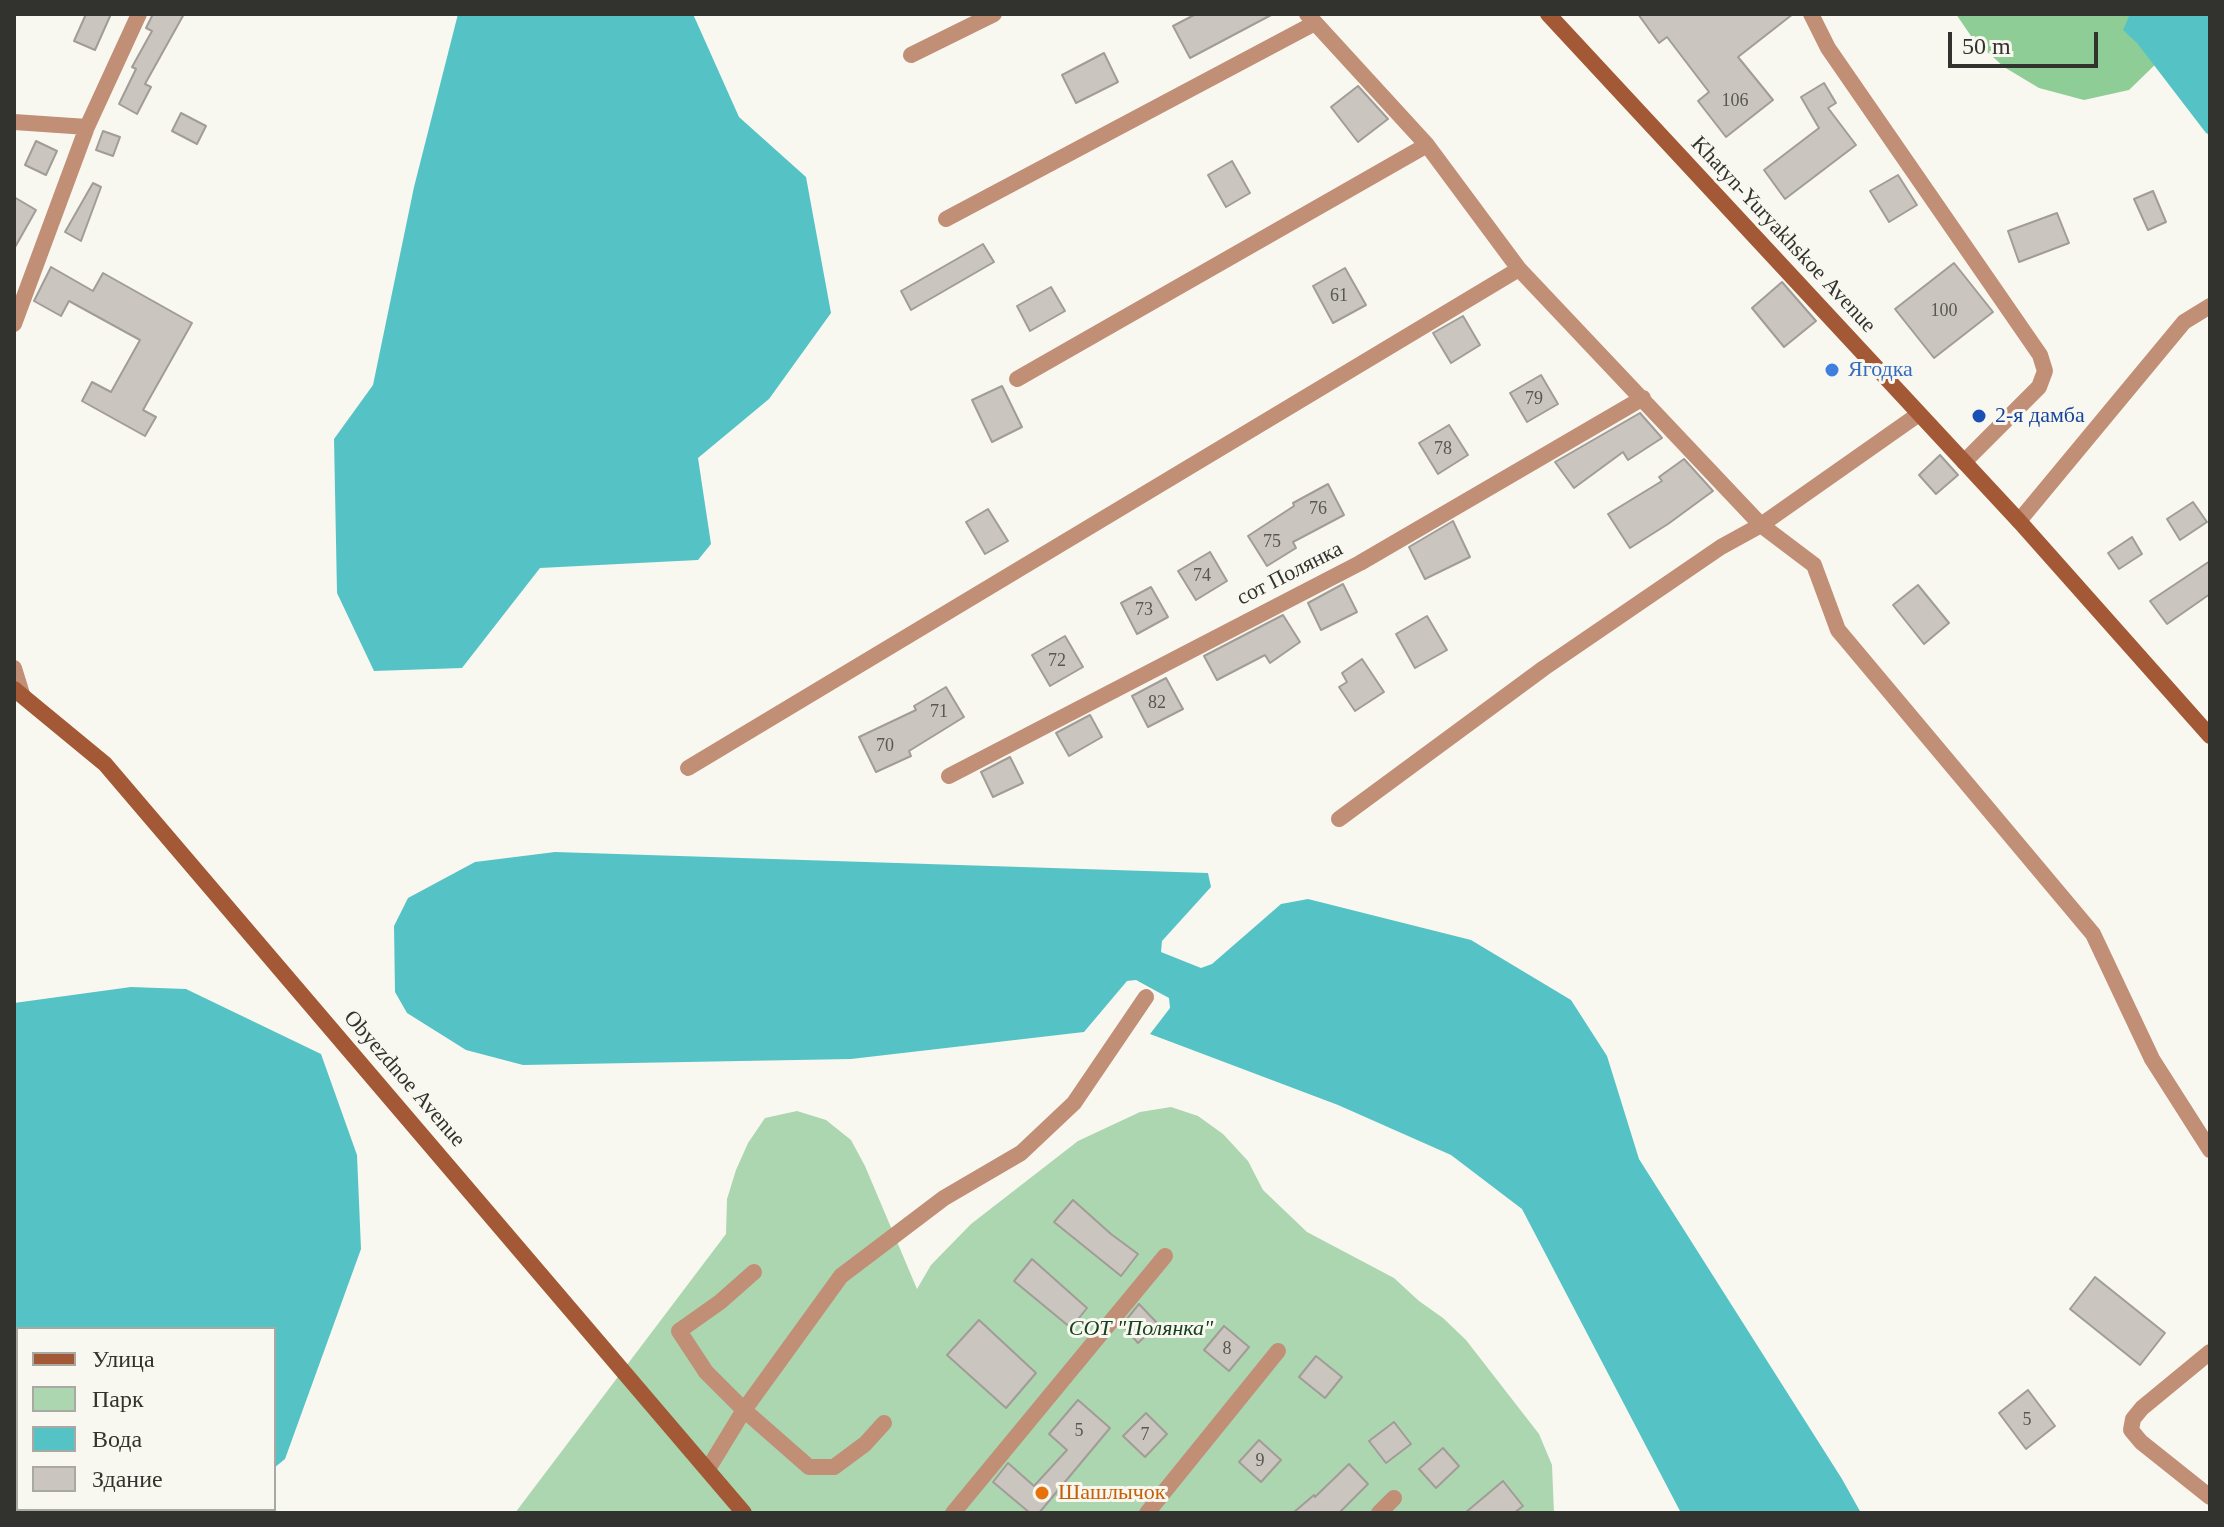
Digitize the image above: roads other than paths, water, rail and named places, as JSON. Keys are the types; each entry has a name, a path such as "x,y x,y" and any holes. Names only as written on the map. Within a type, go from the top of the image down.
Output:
{"main road":[{"name":"Khatyn-Yuryakhskoe Avenue","path":"1548,14 2019,521 2210,736"},
{"name":"Obyezdnoe Avenue","path":"18,692 105,764 744,1513"}],"street":[{"path":"14,324 87,127 139,14"},
{"path":"911,55 994,14"},
{"path":"1811,14 1828,48 2040,355 2045,371 2039,387 1964,462"},
{"path":"946,219 1311,19 1427,145 1519,269 1761,525 1814,565 1838,630 2093,934 2152,1059 2210,1150"},
{"path":"14,122 87,127"},
{"path":"1017,379 1427,145"},
{"path":"688,768 1519,269"},
{"path":"2019,521 2184,322 2210,306"},
{"name":"сот Полянка","path":"949,776 1360,563 1643,398"},
{"path":"1339,819 1556,659 1721,547 1761,525 1919,414"},
{"path":"14,668 18,692"},
{"path":"708,1469 744,1410 841,1276 944,1198 1021,1153 1074,1103 1146,997"},
{"path":"953,1513 1165,1256"},
{"path":"754,1272 720,1302 679,1331 706,1372 809,1467 834,1467 865,1444 884,1423"},
{"path":"1147,1513 1278,1351"},
{"path":"2210,1352 2142,1408 2133,1419 2131,1430 2141,1442 2210,1497"},
{"path":"1379,1513 1394,1498"}],"water":[{"path":"458,14 693,14 739,117 806,177 831,313 769,399 698,458 711,544 698,560 540,568 462,668 374,671 337,593 334,439 373,385 414,187"},
{"path":"2130,14 2210,14 2210,135 2137,43 2123,30"},
{"path":"555,852 1208,873 1211,887 1162,941 1161,952 1201,968 1212,964 1281,904 1308,899 1471,940 1571,1000 1607,1056 1639,1159 1861,1513 1681,1513 1522,1209 1451,1155 1338,1105 1150,1034 1170,1008 1169,998 1136,980 1127,981 1084,1032 851,1059 523,1065 466,1050 407,1013 395,992 394,926 408,898 475,862"},
{"path":"131,987 186,989 321,1054 357,1155 361,1249 285,1459 276,1466 276,1327 16,1327 16,1511 224,1511 223,1513 14,1513 14,1003"}],"place":[{"name":"Ягодка","path":"1832,370"},
{"name":"2-я дамба","path":"1979,416"},
{"name":"Шашлычок","path":"1042,1493"}],"park label":[{"name":"СОТ \"Полянка\"","path":"1141,1329"}]}
